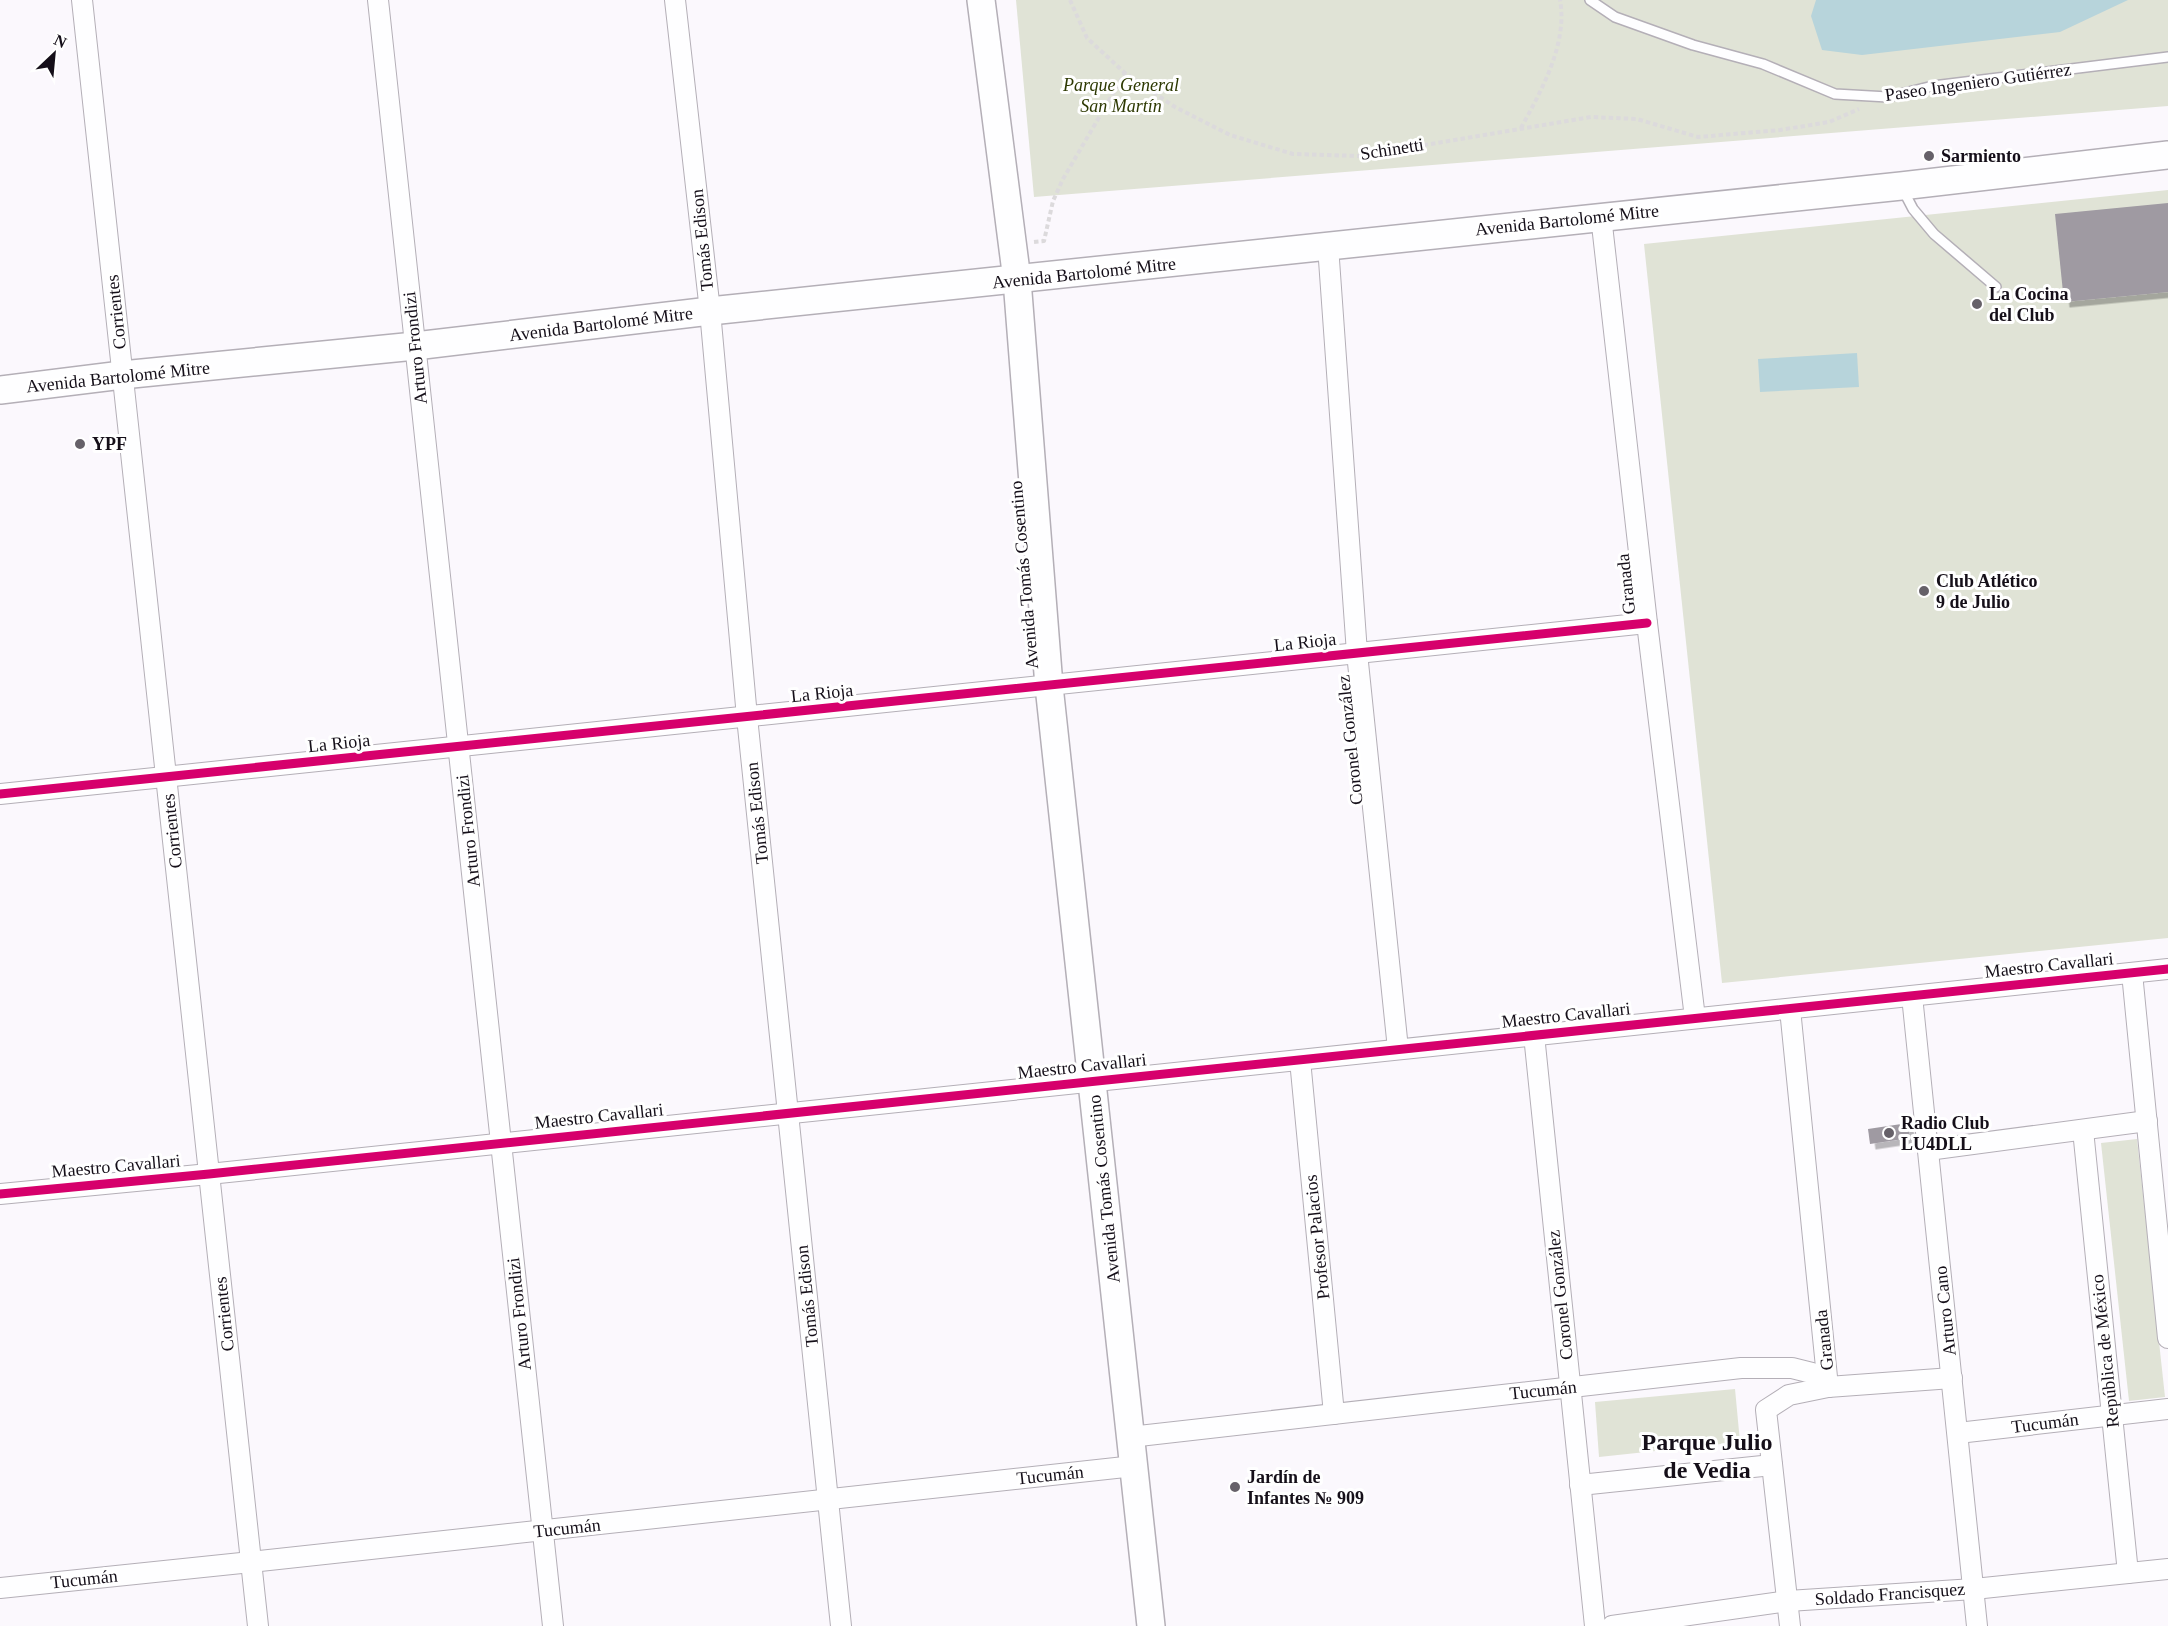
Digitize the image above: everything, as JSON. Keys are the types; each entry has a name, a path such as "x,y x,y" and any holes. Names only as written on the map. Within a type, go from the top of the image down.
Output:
{"main road":[{"name":"Avenida Tomás Cosentino","path":"981,0 1017,280 1049,686 1151,1626"},
{"name":"Avenida Bartolomé Mitre","path":"0,390 122,375 415,346 710,311 1901,186 2168,155"}],"street":[{"name":"Corrientes","path":"82,0 258,1626"},
{"name":"Arturo Frondizi","path":"378,0 553,1626"},
{"name":"Tomás Edison","path":"675,0 710,311 747,717 841,1626"},
{"name":"Granada","path":"1601,216 1695,1018"},
{"name":"Coronel González","path":"1328,246 1357,653 1398,1049"},
{"name":"La Rioja","path":"0,794 1647,623"},
{"name":"Maestro Cavallari","path":"0,1194 2168,969"},
{"path":"2133,973 2147,1121 2160,1180 2168,1338"},
{"name":"Arturo Cano","path":"1912,996 1977,1626"},
{"name":"Granada","path":"1790,1009 1828,1387 1789,1395 1766,1410 1790,1626"},
{"name":"Coronel González","path":"1534,1035 1595,1626"},
{"name":"Profesor Palacios","path":"1300,1060 1334,1414"},
{"path":"1928,1150 2147,1121"},
{"name":"República de México","path":"2083,1130 2128,1573"},
{"name":"Tucumán","path":"1131,1437 1741,1368 1792,1368 1812,1373 1828,1387"},
{"path":"1828,1387 1952,1378"},
{"name":"Tucumán","path":"1958,1433 2168,1409"},
{"path":"1580,1485 1772,1465"},
{"name":"Tucumán","path":"0,1588 1134,1466"},
{"name":"Soldado Francisquez","path":"1612,1626 1788,1601 1974,1589 2168,1569"}],"lane":[{"name":"Paseo Ingeniero Gutiérrez","path":"1590,0 1615,17 1693,45 1763,64 1835,94 1888,97 1933,86 2168,57"},
{"path":"1901,186 1913,210 1934,234 1996,287"}],"path":[{"path":"1521,128 1538,97 1559,40 1563,14 1560,0"},
{"path":"1012,244 1044,241 1053,201 1063,179 1125,73"}],"green space":[{"name":"Parque General San Martín","path":"1016,0 2168,0 2168,106 1034,197"},
{"name":"Club Atlético 9 de Julio","path":"2168,190 2168,938 1722,983 1644,244"},
{"path":"2137,1139 2165,1397 2129,1401 2101,1143"},
{"path":"1735,1389 1740,1442 1599,1457 1595,1402"}],"water":[{"path":"1816,0 2128,0 2060,32 1862,55 1822,50 1811,16"},
{"path":"1857,353 1859,387 1760,392 1758,359"}],"building":[{"path":"2168,203 2168,292 2064,302 2055,214"},
{"name":"Radio Club LU4DLL","path":"1908,1123 1910,1138 1870,1144 1868,1129"}],"cycle path":[{"path":"0,794 1647,623"},
{"path":"0,1194 2168,969"}],"place":[{"name":"Sarmiento","path":"1929,156"},
{"name":"La Cocina del Club","path":"1977,304"},
{"name":"YPF","path":"80,444"},
{"name":"Club Atlético 9 de Julio","path":"1924,591"},
{"name":"Radio Club LU4DLL","path":"1889,1133"},
{"name":"Jardín de Infantes № 909","path":"1235,1487"}],"district":[{"name":"Parque Julio de Vedia","path":"1707,1456"}]}
